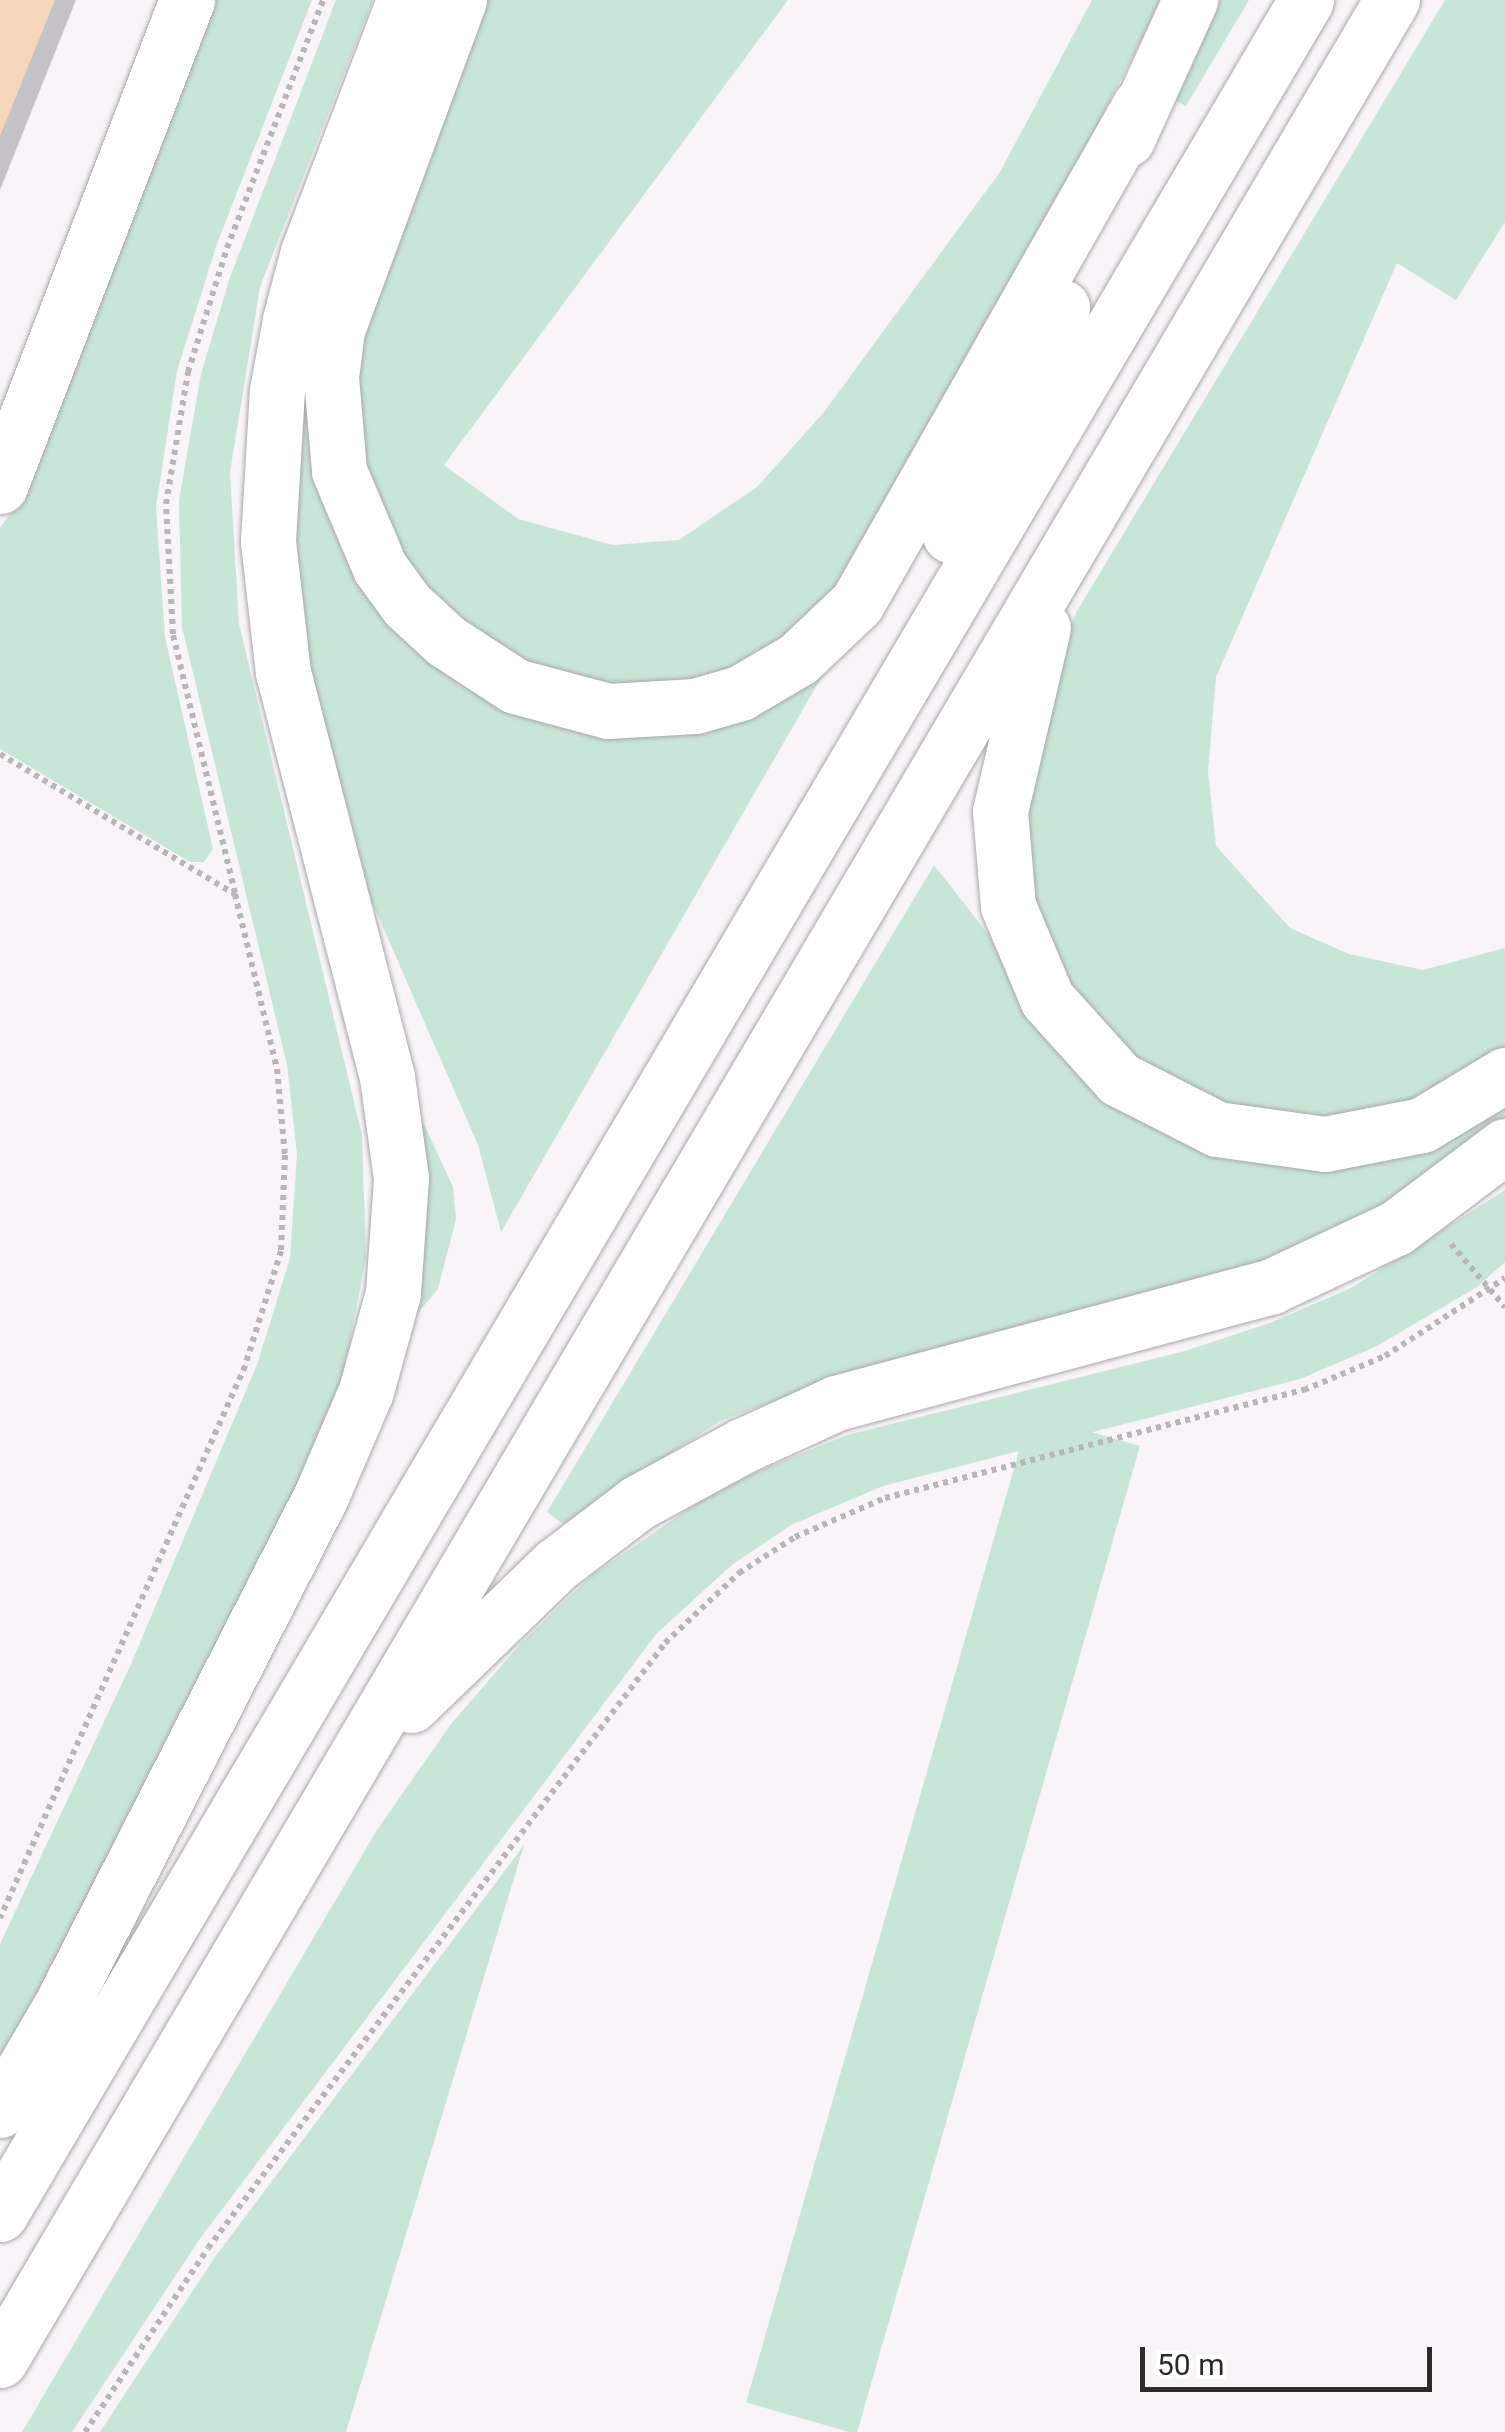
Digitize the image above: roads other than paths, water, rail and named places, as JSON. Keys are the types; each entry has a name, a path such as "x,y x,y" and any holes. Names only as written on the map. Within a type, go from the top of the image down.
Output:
{"main road":[{"path":"0,486 187,0"},
{"path":"0,2110 62,2004 322,1496 366,1390 393,1293 401,1178 387,1077 283,674 268,541 277,391 290,320 308,252 404,0"},
{"path":"459,0 338,330 332,377 339,471 380,568 407,606 446,641 515,686 608,712 695,706 740,692 798,659 857,602 1140,104 1190,0"},
{"path":"0,2214 1306,0"},
{"path":"0,2360 366,1749 693,1179 1392,0"},
{"path":"881,722 878,671 995,450 1075,279 1140,104"},
{"path":"1063,558 1022,700 1000,811 1008,906 1047,999 1120,1079 1217,1129 1325,1144 1422,1124 1505,1076"},
{"path":"366,1749 556,1564 637,1503 744,1445 836,1403 1272,1286 1396,1228 1505,1146"}]}
